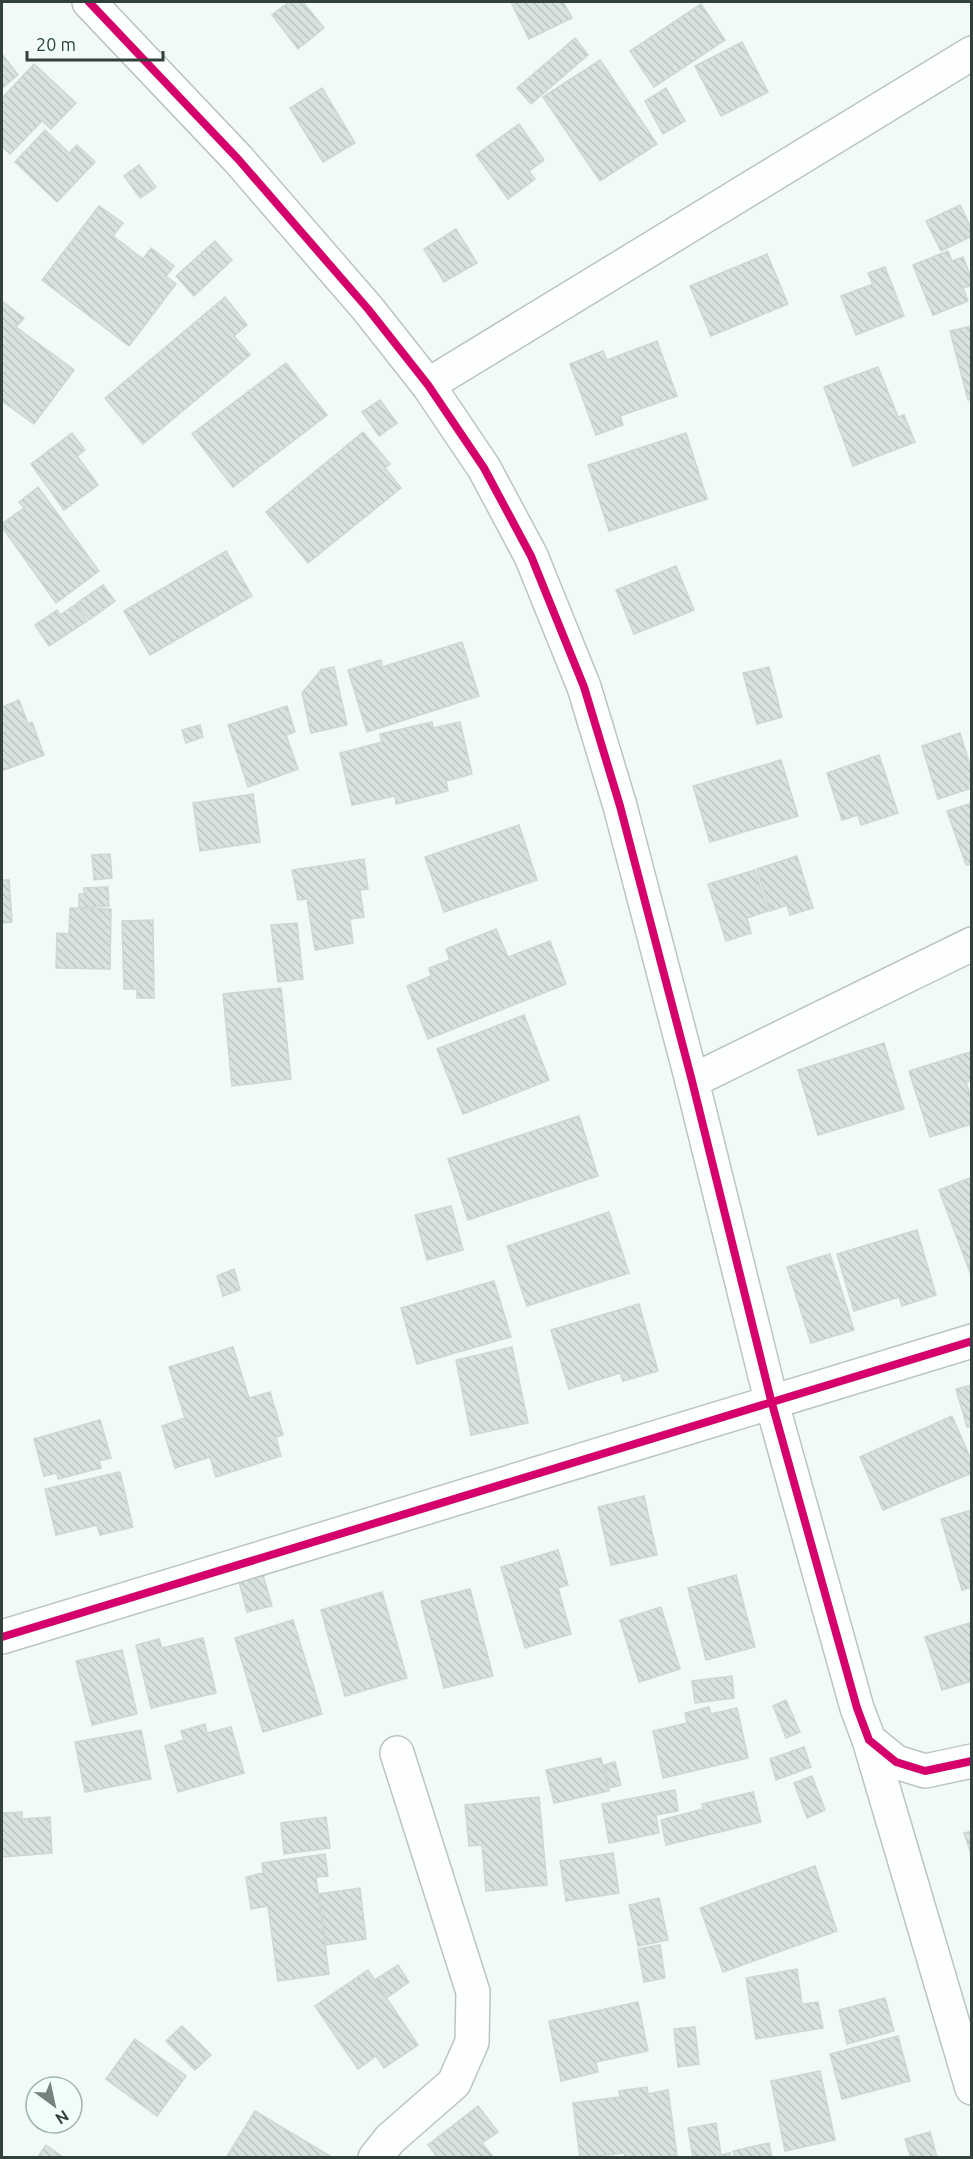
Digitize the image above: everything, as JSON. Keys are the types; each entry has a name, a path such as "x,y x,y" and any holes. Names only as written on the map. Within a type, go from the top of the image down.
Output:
{"street":[{"path":"89,2 238,159 368,309 428,385 484,468 531,556 584,687 620,806 692,1081 771,1400 857,1708 869,1740 972,2088"},
{"path":"428,385 972,53"},
{"path":"692,1081 972,944"},
{"path":"2,1637 771,1400 972,1341"},
{"path":"869,1740 896,1762 925,1771 972,1761"},
{"path":"375,2157 390,2139 454,2083 472,2042 472,1992 397,1753"}],"building":[{"path":"289,2 303,2 324,28 298,49 272,15"},
{"path":"511,2 563,2 572,18 529,39"},
{"path":"701,4 725,40 654,87 630,51"},
{"path":"575,38 588,55 531,104 517,88"},
{"path":"742,42 768,92 721,116 695,66"},
{"path":"2,54 18,75 2,88"},
{"path":"600,60 657,144 600,181 543,97"},
{"path":"34,64 76,103 51,129 42,121 10,154 2,146 2,98"},
{"path":"322,88 355,143 323,162 290,108"},
{"path":"666,88 685,121 663,134 645,101"},
{"path":"519,124 544,160 529,171 535,179 508,199 476,155"},
{"path":"45,130 69,153 77,145 95,162 57,202 15,162"},
{"path":"139,165 156,187 140,198 124,176"},
{"path":"960,205 972,230 972,236 941,251 926,221"},
{"path":"99,206 123,223 113,236 143,259 151,248 174,266 166,276 176,284 129,346 42,280"},
{"path":"456,229 477,263 444,282 424,249"},
{"path":"215,241 232,260 194,296 176,276"},
{"path":"948,251 952,261 963,257 972,285 963,288 968,301 933,315 913,265"},
{"path":"767,254 788,304 711,336 690,286"},
{"path":"885,267 904,316 856,335 841,296 873,284 868,273"},
{"path":"225,297 247,325 234,336 250,355 143,444 105,398"},
{"path":"2,301 24,318 16,327 74,370 34,424 2,401"},
{"path":"972,326 972,399 968,400 950,331"},
{"path":"657,341 677,396 620,416 623,425 596,435 570,364 603,351 607,360"},
{"path":"286,363 327,415 233,487 192,434"},
{"path":"878,367 898,417 904,415 915,442 853,466 824,387"},
{"path":"380,400 397,423 379,436 362,412"},
{"path":"363,432 390,464 385,468 401,488 308,563 266,512"},
{"path":"72,433 85,450 77,456 98,485 64,510 31,464"},
{"path":"686,433 707,499 609,531 588,465"},
{"path":"38,487 99,571 56,603 2,527 2,524 24,508 19,502"},
{"path":"226,551 252,596 150,655 124,611"},
{"path":"676,566 694,610 634,634 616,590"},
{"path":"103,585 115,601 89,620 77,603"},
{"path":"76,604 87,621 49,646 35,625 57,610 60,615"},
{"path":"462,642 479,696 367,732 348,670 381,660 382,667"},
{"path":"334,667 347,725 311,733 302,693 321,670"},
{"path":"769,667 782,717 757,724 743,673"},
{"path":"19,700 28,724 32,722 44,755 2,771 2,707"},
{"path":"287,706 295,732 286,735 298,769 248,787 228,725"},
{"path":"432,722 433,728 460,722 472,774 446,781 448,791 396,804 395,796 352,805 340,753 382,742 380,734"},
{"path":"200,725 203,737 186,743 182,730"},
{"path":"960,733 972,772 972,788 938,799 922,746"},
{"path":"879,755 898,813 861,825 858,815 842,820 827,773"},
{"path":"781,760 798,816 710,842 693,786"},
{"path":"253,794 260,842 200,851 193,803"},
{"path":"972,803 972,864 966,865 947,811"},
{"path":"519,825 537,880 444,912 425,857"},
{"path":"110,854 112,878 94,880 92,855"},
{"path":"797,856 813,908 790,915 787,905 770,911 757,869"},
{"path":"364,859 368,889 360,890 364,917 350,919 353,943 315,950 307,899 298,900 292,870"},
{"path":"755,870 768,911 747,918 751,933 726,941 708,884"},
{"path":"2,880 9,880 12,922 2,923"},
{"path":"108,887 109,906 79,908 79,894 84,894 84,888"},
{"path":"70,908 111,909 110,969 56,968 57,933 69,934"},
{"path":"153,920 154,998 137,998 137,989 124,989 122,921"},
{"path":"297,923 303,979 278,982 271,925"},
{"path":"496,929 508,957 550,941 566,984 428,1039 407,986 431,976 429,968 450,960 446,949"},
{"path":"281,988 291,1079 232,1086 223,994"},
{"path":"524,1015 549,1080 463,1114 437,1049"},
{"path":"884,1043 904,1109 818,1135 798,1070"},
{"path":"970,1052 972,1080 966,1082 972,1101 972,1124 930,1137 909,1071"},
{"path":"579,1116 598,1176 468,1220 448,1159"},
{"path":"972,1177 972,1275 971,1275 939,1190"},
{"path":"451,1206 463,1250 427,1260 415,1215"},
{"path":"609,1212 629,1273 527,1306 507,1246"},
{"path":"917,1230 936,1295 902,1306 899,1297 854,1311 837,1254"},
{"path":"830,1254 854,1330 811,1343 787,1267"},
{"path":"234,1269 240,1290 223,1296 217,1276"},
{"path":"494,1281 511,1337 417,1364 401,1308"},
{"path":"639,1304 658,1371 623,1381 620,1373 569,1389 551,1330"},
{"path":"233,1347 249,1398 270,1392 283,1435 276,1437 281,1456 216,1477 210,1457 175,1468 162,1426 185,1418 169,1367"},
{"path":"512,1347 528,1423 471,1435 456,1360"},
{"path":"972,1385 972,1426 967,1427 956,1389"},
{"path":"952,1416 972,1462 972,1473 883,1510 860,1457"},
{"path":"100,1420 111,1458 99,1461 101,1468 58,1479 57,1473 44,1476 34,1439"},
{"path":"120,1472 133,1527 100,1535 97,1525 56,1535 45,1489"},
{"path":"644,1496 657,1555 611,1565 598,1507"},
{"path":"972,1510 972,1587 962,1590 941,1519"},
{"path":"558,1550 568,1585 558,1588 571,1634 525,1648 501,1567"},
{"path":"261,1568 272,1606 247,1612 237,1574"},
{"path":"736,1575 755,1647 706,1660 688,1588"},
{"path":"470,1589 493,1676 444,1688 421,1601"},
{"path":"382,1592 407,1678 345,1696 321,1610"},
{"path":"661,1607 680,1669 639,1682 620,1620"},
{"path":"293,1620 322,1714 263,1732 235,1638"},
{"path":"972,1622 972,1681 942,1690 925,1637"},
{"path":"203,1638 216,1693 151,1708 136,1645 159,1639 162,1648"},
{"path":"122,1650 137,1714 92,1725 76,1661"},
{"path":"732,1676 734,1698 695,1703 692,1681"},
{"path":"786,1700 800,1732 786,1738 773,1706"},
{"path":"709,1707 711,1714 737,1708 748,1758 663,1778 653,1731 687,1723 685,1713"},
{"path":"205,1724 207,1733 231,1727 244,1773 178,1792 165,1746 184,1740 181,1731"},
{"path":"141,1730 151,1779 85,1792 75,1742"},
{"path":"804,1747 811,1767 776,1780 770,1759"},
{"path":"601,1758 609,1791 554,1803 546,1770"},
{"path":"615,1762 621,1785 609,1788 604,1765"},
{"path":"812,1776 825,1810 807,1818 794,1783"},
{"path":"675,1790 678,1811 656,1815 659,1833 609,1843 602,1804"},
{"path":"753,1792 761,1822 666,1845 661,1820 703,1809 702,1804"},
{"path":"539,1797 547,1885 486,1891 482,1845 469,1846 465,1805"},
{"path":"22,1812 22,1819 50,1817 52,1853 2,1857 2,1813"},
{"path":"326,1817 330,1848 284,1854 281,1823"},
{"path":"972,1831 972,1857 964,1833"},
{"path":"613,1853 619,1893 566,1901 560,1861"},
{"path":"325,1854 328,1876 316,1877 329,1974 278,1981 268,1906 251,1909 246,1877 263,1873 262,1863"},
{"path":"815,1866 837,1931 723,1972 700,1908"},
{"path":"360,1888 366,1939 326,1945 319,1894"},
{"path":"659,1898 668,1940 638,1946 629,1905"},
{"path":"660,1945 665,1978 644,1982 638,1949"},
{"path":"398,1965 409,1982 388,1997 376,1979"},
{"path":"797,1969 802,2004 818,2002 823,2028 756,2039 746,1978"},
{"path":"368,1970 418,2045 384,2068 376,2056 358,2069 315,2006"},
{"path":"885,1998 894,2031 847,2044 839,2010"},
{"path":"638,2002 648,2051 596,2062 598,2072 561,2081 549,2021"},
{"path":"182,2026 211,2055 195,2070 166,2041"},
{"path":"695,2027 699,2064 678,2067 674,2029"},
{"path":"898,2036 910,2081 842,2099 830,2054"},
{"path":"135,2039 186,2076 157,2116 106,2079"},
{"path":"820,2071 835,2140 785,2151 771,2081"},
{"path":"647,2087 648,2094 668,2090 677,2155 625,2158 624,2153 580,2158 573,2103 620,2097 619,2091"},
{"path":"478,2106 498,2132 482,2143 494,2158 438,2158 428,2145"},
{"path":"255,2111 330,2156 226,2158"},
{"path":"716,2123 721,2155 730,2153 731,2158 693,2158 688,2128"},
{"path":"930,2132 937,2158 911,2158 905,2139"},
{"path":"769,2143 772,2158 735,2158 733,2151"},
{"path":"46,2145 64,2158 37,2158"}],"cycle path":[{"path":"89,2 238,159 368,309 428,385 484,468 531,556 584,687 620,806 692,1081 771,1400 857,1708 869,1740 896,1762 925,1771 972,1761"},
{"path":"2,1637 972,1341"}]}
